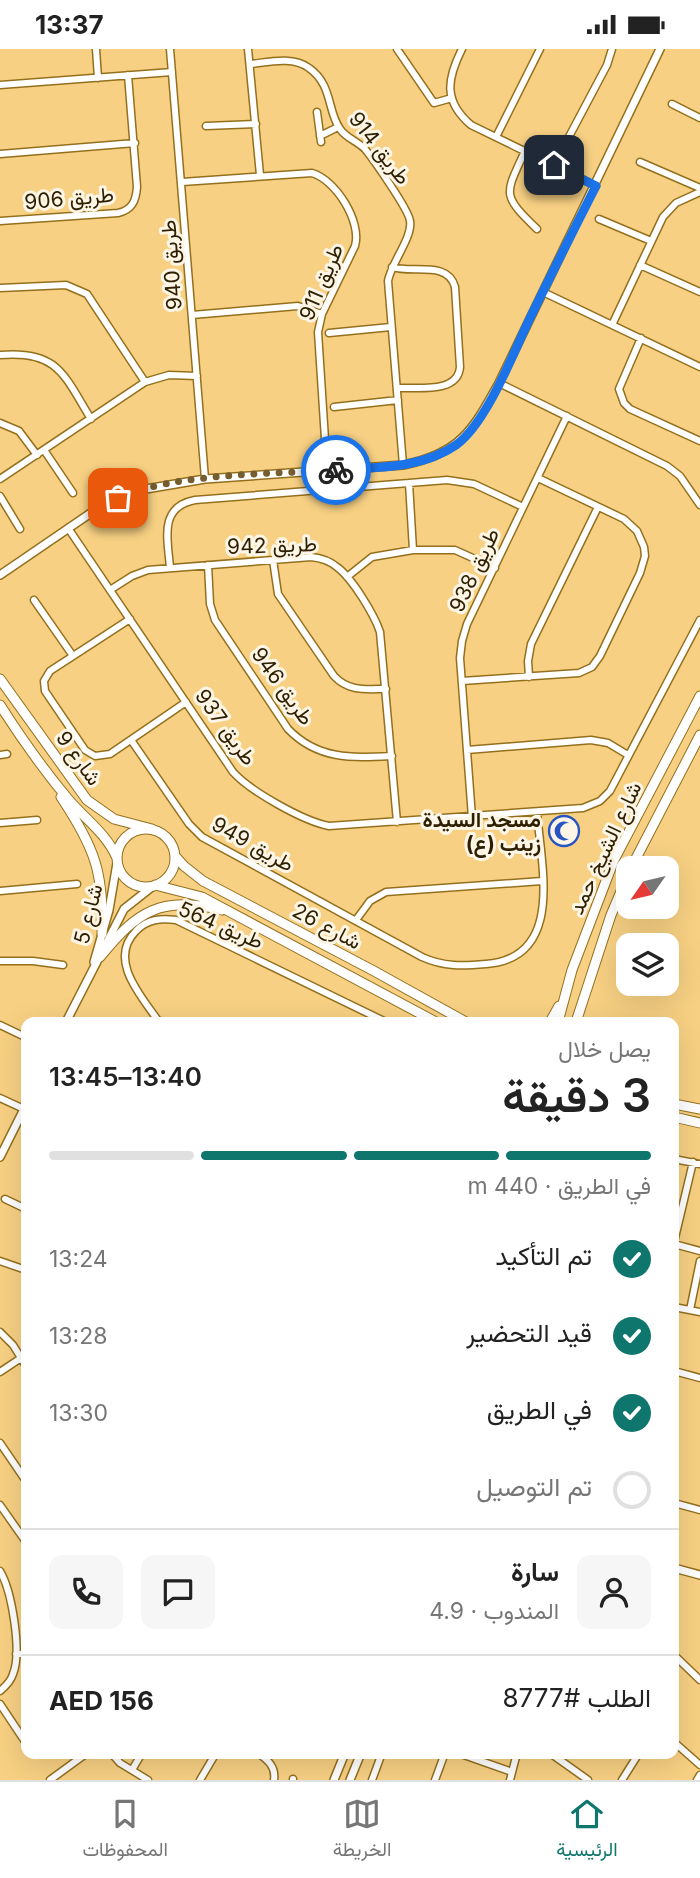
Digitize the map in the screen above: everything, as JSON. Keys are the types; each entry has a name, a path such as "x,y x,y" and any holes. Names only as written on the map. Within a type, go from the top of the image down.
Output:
{"main road":[{"name":"شارع 9","path":"0,679 87,800 114,819 152,829"},
{"name":"شارع الشيخ حمد","path":"559,1017 586,928 614,860 700,696"},
{"name":"شارع 9","path":"0,705 42,766 81,814 103,834 117,861"},
{"name":"شارع الشيخ حمد","path":"637,856 700,735"},
{"path":"42,766 87,838 94,855 102,887 103,935"},
{"path":"143,828 159,831 170,841 175,856 175,863 168,877 154,886 135,884 121,872 117,861 118,849 127,835 143,828"},
{"name":"شارع 26","path":"175,856 203,881 457,1017"},
{"name":"شارع 26","path":"154,886 191,893 236,914 427,1017"},
{"name":"شارع الشيخ حمد","path":"579,1017 616,903"},
{"path":"100,957 121,931 139,917 157,908 186,904 236,914"},
{"path":"553,1017 565,995"},
{"path":"679,1105 700,1109"},
{"path":"679,1118 700,1123"}],"street":[{"path":"96,49 98,78"},
{"name":"طريق 940","path":"170,49 205,479"},
{"path":"248,49 260,175"},
{"path":"397,49 439,112"},
{"path":"461,49 450,76 452,98 458,112 471,125 596,186"},
{"path":"496,137 540,49"},
{"path":"554,165 607,65 611,49"},
{"path":"1,573 101,506 134,491 205,479 403,465 444,452 465,438 499,383 660,49"},
{"name":"طريق 914","path":"251,64 289,61 308,67 326,90 338,127 365,149 409,215 410,230 388,281 403,465"},
{"path":"0,85 172,72"},
{"name":"طريق 906","path":"0,221 125,211 136,201 135,143 128,75"},
{"path":"434,103 452,98"},
{"path":"672,104 700,118"},
{"path":"317,111 320,139 338,127"},
{"path":"206,126 256,124"},
{"path":"0,154 135,143"},
{"path":"525,151 511,182 509,194 513,205 537,229"},
{"path":"640,162 700,190"},
{"name":"طريق 911","path":"182,182 306,172 318,175 333,186 354,219 357,235 355,246 322,314 317,338 327,470"},
{"path":"612,325 663,217 681,199 700,190"},
{"path":"599,219 651,241"},
{"path":"640,265 700,292"},
{"path":"392,267 407,271 439,270 453,279 460,367 458,378 449,385 397,389"},
{"path":"0,288 66,285 87,294 145,382"},
{"path":"543,292 700,367"},
{"path":"192,315 298,306 322,314"},
{"path":"329,334 391,327"},
{"path":"640,338 619,389 624,403 630,409 700,442"},
{"path":"0,355 24,353 43,357 67,380 91,419"},
{"path":"0,479 145,382 169,375 197,376"},
{"path":"499,383 667,465 680,476 700,505"},
{"path":"334,407 398,400"},
{"name":"طريق 938","path":"472,817 461,641 568,416"},
{"path":"0,423 19,431 73,493"},
{"path":"462,681 579,673 595,664 640,573 645,556 637,531 624,519 538,478"},
{"path":"170,568 167,525 174,510 187,502 447,480 465,482 523,507"},
{"path":"409,483 413,550"},
{"path":"0,496 20,529"},
{"path":"529,677 531,645 598,507"},
{"name":"طريق 937","path":"68,528 233,772 258,792 329,826 537,812 583,808 596,804 607,795 700,620"},
{"path":"347,577 372,557 413,550 455,550 495,568"},
{"name":"طريق 942","path":"110,590 137,574 170,568 317,558 334,565 347,577 378,625 382,639 397,823"},
{"path":"273,560 275,582 281,600 338,681 352,688 386,689"},
{"name":"طريق 946","path":"208,565 210,604 215,620 288,729 302,741 339,757 392,756"},
{"path":"34,600 73,656"},
{"path":"130,619 50,671 43,685 85,750 95,756 104,756 186,702"},
{"name":"طريق 949","path":"131,740 189,824 202,837 435,963 456,966 500,963 523,952 539,926 543,909 537,812"},
{"path":"467,750 591,740 608,743 628,755"},
{"path":"0,823 37,820"},
{"name":"شارع 5","path":"90,973 103,935 117,861"},
{"path":"356,920 370,901 386,892 542,881"},
{"path":"0,891 77,884"},
{"name":"شارع 5","path":"68,1017 124,909 154,886"},
{"name":"طريق 564","path":"156,1017 128,975 125,952 128,941 143,925 165,919 176,921 376,1017"},
{"path":"0,961 63,965"},
{"path":"0,1025 21,1035"},
{"path":"0,1098 21,1106"},
{"path":"0,1157 21,1115"},
{"path":"679,1160 697,1163 679,1226"},
{"path":"5,1199 21,1207"},
{"path":"679,1245 700,1251"},
{"path":"0,1261 21,1268"},
{"path":"690,1310 700,1261"},
{"path":"679,1308 700,1312"},
{"path":"0,1332 21,1358 0,1372"},
{"path":"679,1372 700,1378"},
{"path":"0,1443 21,1474"},
{"path":"679,1504 700,1510"},
{"path":"0,1505 21,1535"},
{"path":"679,1569 700,1574"},
{"path":"0,1571 12,1602 16,1654 14,1673 0,1691"},
{"path":"16,1654 21,1654"},
{"path":"679,1660 700,1680"},
{"path":"0,1704 21,1736"},
{"path":"679,1746 700,1765"},
{"path":"50,1780 79,1759"},
{"path":"118,1759 148,1780"},
{"path":"132,1770 138,1759"},
{"path":"200,1780 212,1759"},
{"path":"266,1759 273,1768 274,1780"},
{"path":"334,1780 343,1759"},
{"path":"350,1780 359,1759"},
{"path":"372,1780 380,1759"},
{"path":"435,1780 443,1759"},
{"path":"482,1759 512,1772"},
{"path":"510,1780 515,1759"},
{"path":"558,1759 588,1780"},
{"path":"622,1780 635,1759"},
{"path":"697,1780 700,1775"}],"way so far":[{"path":"118,498 134,491 205,479 336,470"}],"place":[{"name":"مسجد السيدة زينب (ع)","path":"564,831"}],"route":[{"path":"336,470 421,461 444,452 465,438 499,383 596,186 554,165"}]}
